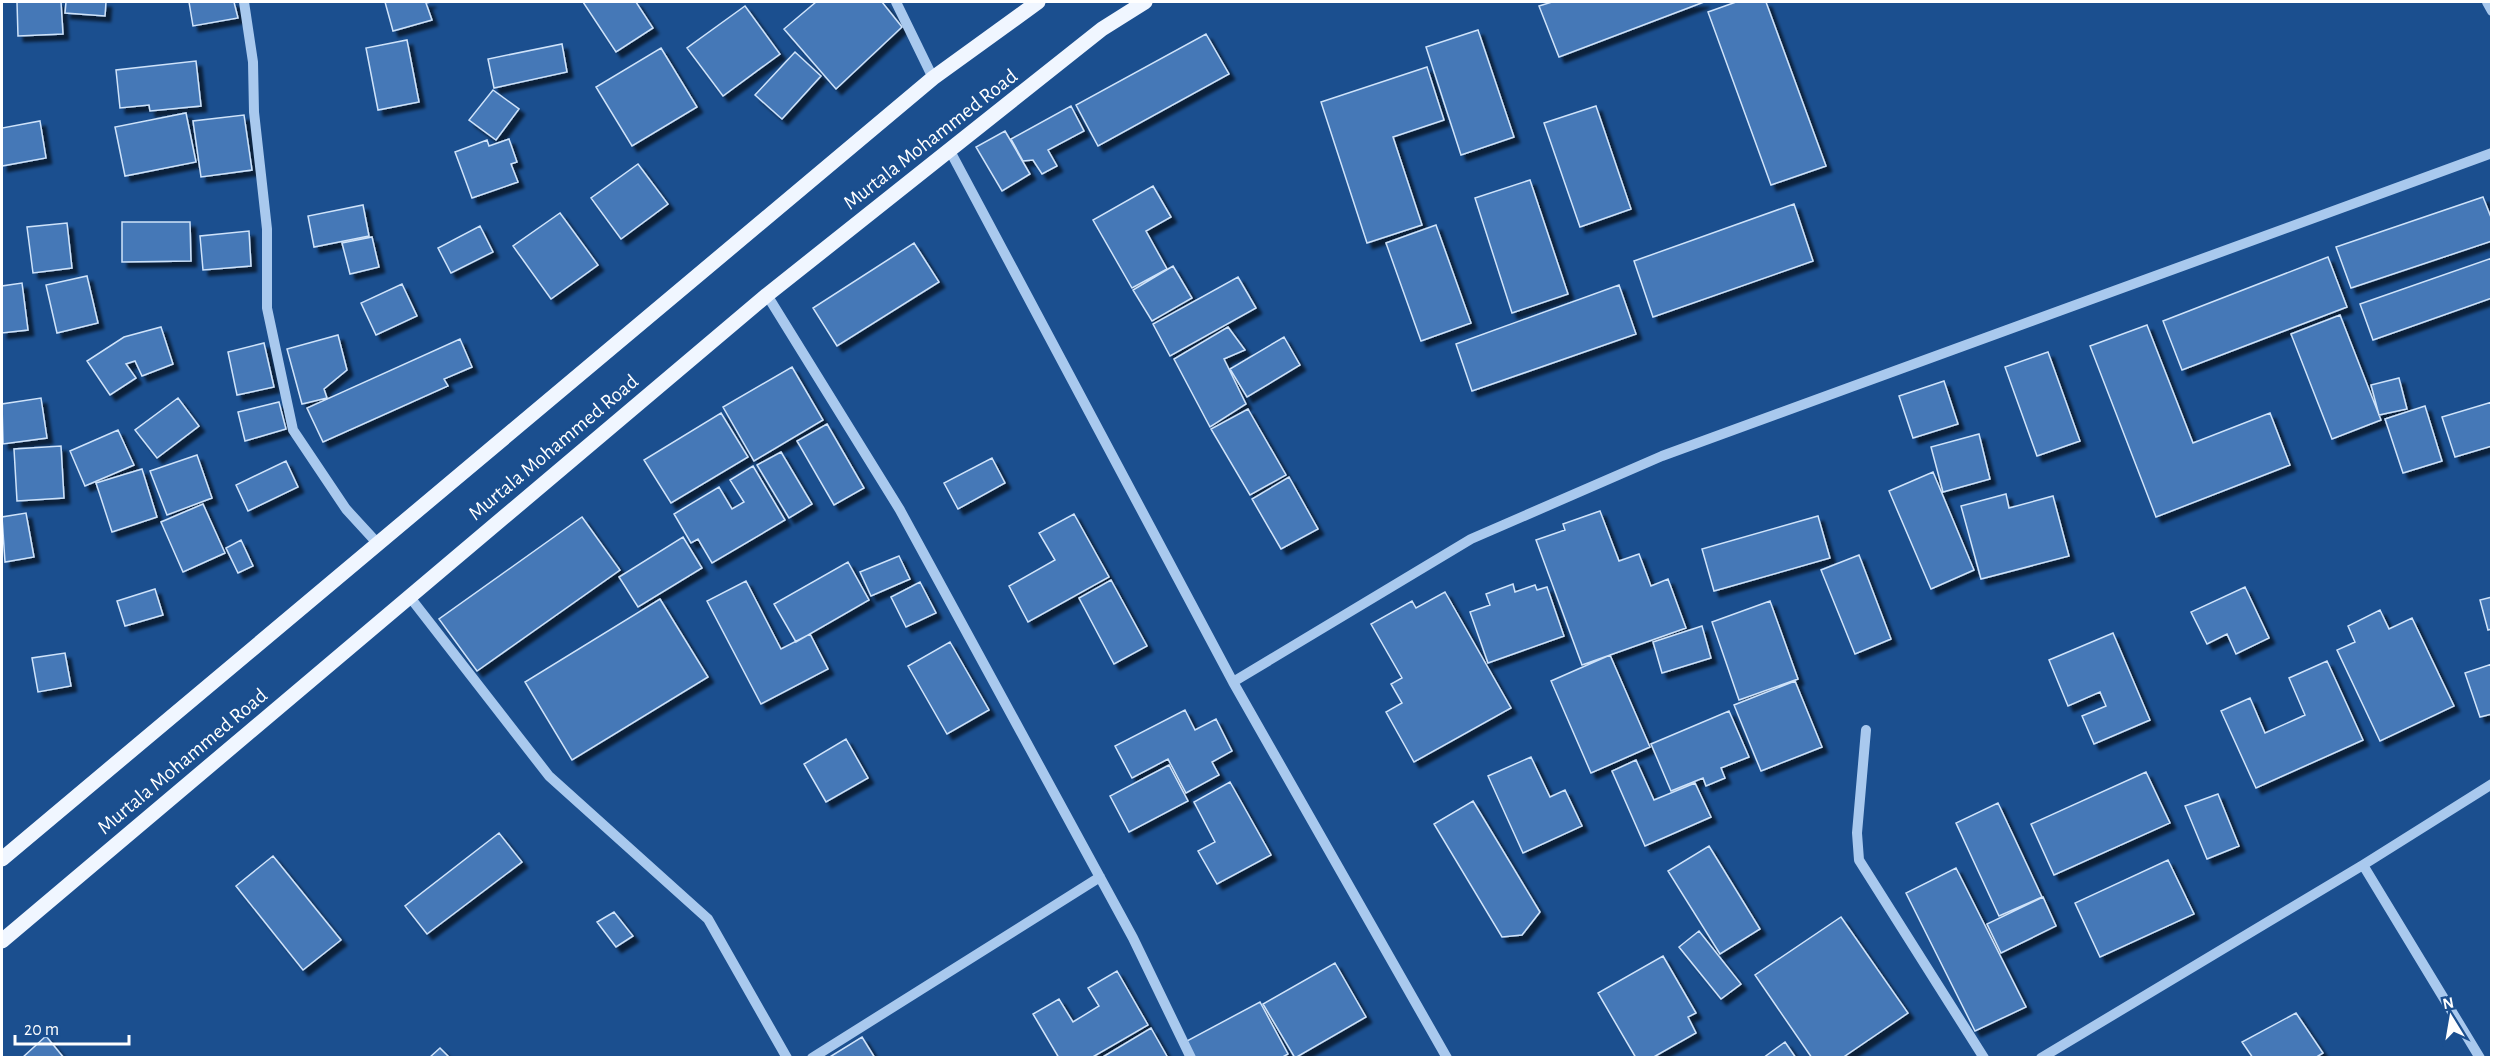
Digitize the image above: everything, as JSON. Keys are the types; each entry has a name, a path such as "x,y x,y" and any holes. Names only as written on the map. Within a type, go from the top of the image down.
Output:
{"main road":[{"name":"Murtala Mohammed Road","path":"2,859 933,78 1038,2"},
{"name":"Murtala Mohammed Road","path":"2,941 767,295 1102,29 1145,2"}],"street":[{"path":"244,2 253,62 254,112 267,229 267,308 293,430 346,509 379,545"},
{"path":"896,2 933,78"},
{"path":"2487,2 2492,11"},
{"path":"949,149 1233,682 1447,1058"},
{"path":"1233,682 1472,540 1662,456 2492,153"},
{"path":"767,295 900,510 1133,938 1191,1058"},
{"path":"409,596 549,776 708,919 787,1058"},
{"path":"1866,730 1857,833 1859,860 1984,1058"},
{"path":"2041,1058 2363,866 2492,784"},
{"path":"2363,866 2480,1058"},
{"path":"812,1058 1100,877"}],"building":[{"path":"17,2 61,2 63,34 18,36"},
{"path":"66,2 106,2 105,16 65,13"},
{"path":"189,2 234,2 238,18 193,26"},
{"path":"385,2 431,2 426,3 432,20 393,31"},
{"path":"583,2 636,2 653,28 616,52"},
{"path":"816,2 882,2 902,27 836,89 784,29"},
{"path":"1552,2 1704,2 1559,57 1539,6"},
{"path":"1736,2 1766,2 1826,166 1771,185 1708,12"},
{"path":"745,6 780,54 723,96 687,48"},
{"path":"1478,30 1514,137 1461,155 1426,47"},
{"path":"1206,34 1229,74 1098,146 1076,105"},
{"path":"407,40 419,102 378,110 366,48"},
{"path":"562,44 567,72 494,88 488,59"},
{"path":"661,48 697,107 632,146 596,87"},
{"path":"795,52 821,76 782,119 755,95"},
{"path":"196,61 201,106 150,111 149,105 120,108 116,70"},
{"path":"1427,67 1444,120 1393,137 1422,225 1367,243 1321,102"},
{"path":"493,90 519,109 496,140 469,120"},
{"path":"1071,106 1084,131 1048,150 1057,166 1042,174 1033,160 1023,161 1011,139"},
{"path":"1596,106 1631,209 1580,227 1544,123"},
{"path":"186,113 196,162 125,176 115,127"},
{"path":"244,115 252,170 201,177 193,121"},
{"path":"40,121 46,158 2,166 2,128"},
{"path":"1005,131 1030,174 1002,191 976,147"},
{"path":"509,139 517,162 511,164 518,182 472,198 455,152 487,140 489,146"},
{"path":"638,164 668,204 621,239 591,198"},
{"path":"1530,180 1568,294 1512,313 1475,198"},
{"path":"1153,186 1171,217 1146,231 1167,269 1132,288 1093,220"},
{"path":"2483,197 2492,220 2492,241 2351,288 2336,247"},
{"path":"1794,204 1813,261 1653,317 1634,261"},
{"path":"363,205 369,236 314,247 308,216"},
{"path":"560,213 598,265 551,299 513,246"},
{"path":"122,222 190,222 191,261 122,262"},
{"path":"67,223 72,268 33,273 27,227"},
{"path":"1436,225 1471,323 1421,341 1386,243"},
{"path":"480,226 493,252 451,273 438,248"},
{"path":"249,231 251,266 203,270 200,236"},
{"path":"372,237 379,267 350,274 342,243"},
{"path":"914,243 939,282 837,346 813,308"},
{"path":"2328,257 2347,307 2182,370 2163,321"},
{"path":"2492,258 2492,298 2373,340 2360,304"},
{"path":"1173,266 1192,298 1152,321 1133,290"},
{"path":"87,276 98,323 57,333 46,285"},
{"path":"1238,277 1256,308 1170,356 1153,324"},
{"path":"22,283 28,330 2,333 2,286"},
{"path":"402,284 417,316 376,335 361,303"},
{"path":"1619,285 1636,334 1472,391 1456,344"},
{"path":"2340,315 2381,420 2332,439 2291,334"},
{"path":"2147,325 2193,443 2270,413 2290,465 2156,517 2090,346"},
{"path":"161,327 173,364 142,376 135,361 126,364 136,378 110,395 87,361 124,337"},
{"path":"1228,327 1245,350 1224,359 1246,404 1210,427 1174,359"},
{"path":"338,335 347,370 324,389 327,398 302,404 287,349"},
{"path":"1284,337 1300,365 1247,397 1230,369"},
{"path":"460,339 472,367 444,379 448,386 323,442 307,408"},
{"path":"264,343 274,387 237,395 228,352"},
{"path":"2048,352 2080,441 2037,456 2005,367"},
{"path":"792,367 823,420 754,461 723,407"},
{"path":"2399,378 2407,409 2379,415 2371,385"},
{"path":"1944,381 1958,424 1913,438 1899,396"},
{"path":"41,398 47,438 3,444 2,404"},
{"path":"178,398 199,426 157,458 135,430"},
{"path":"279,402 286,429 245,441 238,412"},
{"path":"2492,402 2492,446 2455,457 2442,417"},
{"path":"2425,406 2442,461 2403,473 2385,419"},
{"path":"1248,409 1286,475 1250,495 1211,429"},
{"path":"721,413 748,457 671,503 644,460"},
{"path":"827,424 864,488 834,505 797,441"},
{"path":"118,430 134,465 85,486 70,451"},
{"path":"1979,434 1990,479 1943,492 1931,447"},
{"path":"61,446 64,498 17,501 14,449"},
{"path":"781,452 812,504 789,518 757,465"},
{"path":"197,455 212,498 167,515 150,471"},
{"path":"992,458 1005,483 958,509 944,483"},
{"path":"286,461 298,487 248,511 236,485"},
{"path":"753,466 785,520 712,563 698,539 691,543 674,514 719,487 732,509 744,502 730,480"},
{"path":"142,469 157,517 112,532 96,483"},
{"path":"1933,472 1974,570 1931,589 1889,491"},
{"path":"1289,477 1318,529 1281,549 1252,499"},
{"path":"2006,494 2009,508 2053,496 2069,556 1981,579 1961,506"},
{"path":"203,504 225,553 183,572 161,522"},
{"path":"1600,511 1619,561 1639,554 1651,586 1668,579 1686,628 1582,665 1536,540 1565,530 1563,524"},
{"path":"26,513 34,557 5,562 2,517"},
{"path":"1074,514 1109,577 1028,622 1009,586 1055,560 1039,533"},
{"path":"1818,516 1830,558 1714,591 1702,549"},
{"path":"582,517 620,570 477,671 439,619"},
{"path":"683,537 702,568 638,607 619,577"},
{"path":"241,540 253,566 238,573 226,548"},
{"path":"1859,555 1891,639 1855,654 1821,570"},
{"path":"899,556 910,579 871,596 860,572"},
{"path":"848,562 869,600 796,642 774,604"},
{"path":"1111,580 1147,646 1114,664 1079,598"},
{"path":"746,581 781,649 810,634 828,669 761,704 707,601"},
{"path":"920,582 936,613 906,627 891,597"},
{"path":"1513,584 1515,592 1535,585 1537,590 1547,587 1564,636 1488,663 1470,612 1490,605 1486,594"},
{"path":"2245,587 2269,638 2236,654 2227,634 2207,644 2191,612"},
{"path":"155,589 163,615 125,626 117,601"},
{"path":"1445,592 1511,708 1414,762 1386,712 1402,703 1391,684 1402,678 1371,624 1412,601 1416,608"},
{"path":"2492,597 2492,629 2488,630 2480,600"},
{"path":"660,599 708,677 572,760 525,682"},
{"path":"1770,601 1798,679 1739,700 1712,622"},
{"path":"2380,610 2389,629 2412,618 2454,706 2380,741 2337,650 2355,642 2348,626"},
{"path":"1702,626 1711,658 1662,673 1653,642"},
{"path":"2113,633 2150,720 2094,744 2082,716 2106,706 2100,692 2068,706 2049,660"},
{"path":"950,642 989,710 947,734 908,666"},
{"path":"65,653 71,686 38,692 32,658"},
{"path":"1610,655 1650,747 1591,773 1551,681"},
{"path":"2327,661 2363,740 2256,788 2221,711 2250,698 2265,733 2305,715 2289,678"},
{"path":"2492,664 2492,714 2480,717 2465,673"},
{"path":"1795,681 1822,747 1761,771 1734,705"},
{"path":"1185,710 1195,730 1216,719 1232,751 1212,762 1219,775 1186,793 1168,759 1132,778 1115,746"},
{"path":"1729,711 1749,757 1721,768 1725,778 1706,786 1703,778 1671,791 1651,744"},
{"path":"846,739 868,778 826,802 804,764"},
{"path":"1531,757 1550,797 1565,790 1582,826 1523,853 1488,776"},
{"path":"1636,760 1654,800 1695,783 1711,817 1645,846 1612,771"},
{"path":"1169,765 1188,801 1129,832 1110,796"},
{"path":"2146,772 2170,823 2054,875 2031,824"},
{"path":"1230,782 1271,855 1217,884 1198,851 1215,842 1194,802"},
{"path":"2218,794 2239,846 2207,859 2185,806"},
{"path":"1473,801 1540,912 1522,935 1502,937 1434,824"},
{"path":"1998,803 2042,897 1999,916 1956,823"},
{"path":"499,833 522,862 427,934 405,906"},
{"path":"1709,846 1760,929 1720,954 1668,871"},
{"path":"273,856 341,940 303,970 236,886"},
{"path":"2168,860 2194,914 2100,957 2075,903"},
{"path":"1956,868 2026,1007 1975,1031 1906,893"},
{"path":"2043,897 2056,926 2001,953 1987,924"},
{"path":"614,912 633,936 616,947 597,922"},
{"path":"1841,917 1908,1013 1842,1058 1812,1058 1755,975"},
{"path":"1699,931 1741,984 1721,999 1679,947"},
{"path":"1663,956 1696,1013 1688,1017 1696,1033 1652,1058 1636,1058 1598,993"},
{"path":"1335,963 1366,1017 1295,1058 1263,1004"},
{"path":"1117,971 1148,1025 1091,1058 1059,1058 1033,1014 1059,999 1073,1022 1099,1006 1088,988"},
{"path":"1260,1002 1288,1054 1281,1058 1194,1058 1185,1042"},
{"path":"2296,1013 2323,1053 2315,1058 2253,1058 2242,1042"},
{"path":"1151,1028 1168,1058 1101,1058"},
{"path":"46,1036 64,1058 22,1058"},
{"path":"862,1037 875,1058 828,1058"},
{"path":"1785,1042 1796,1058 1763,1058"},
{"path":"440,1048 450,1058 429,1058"}]}
